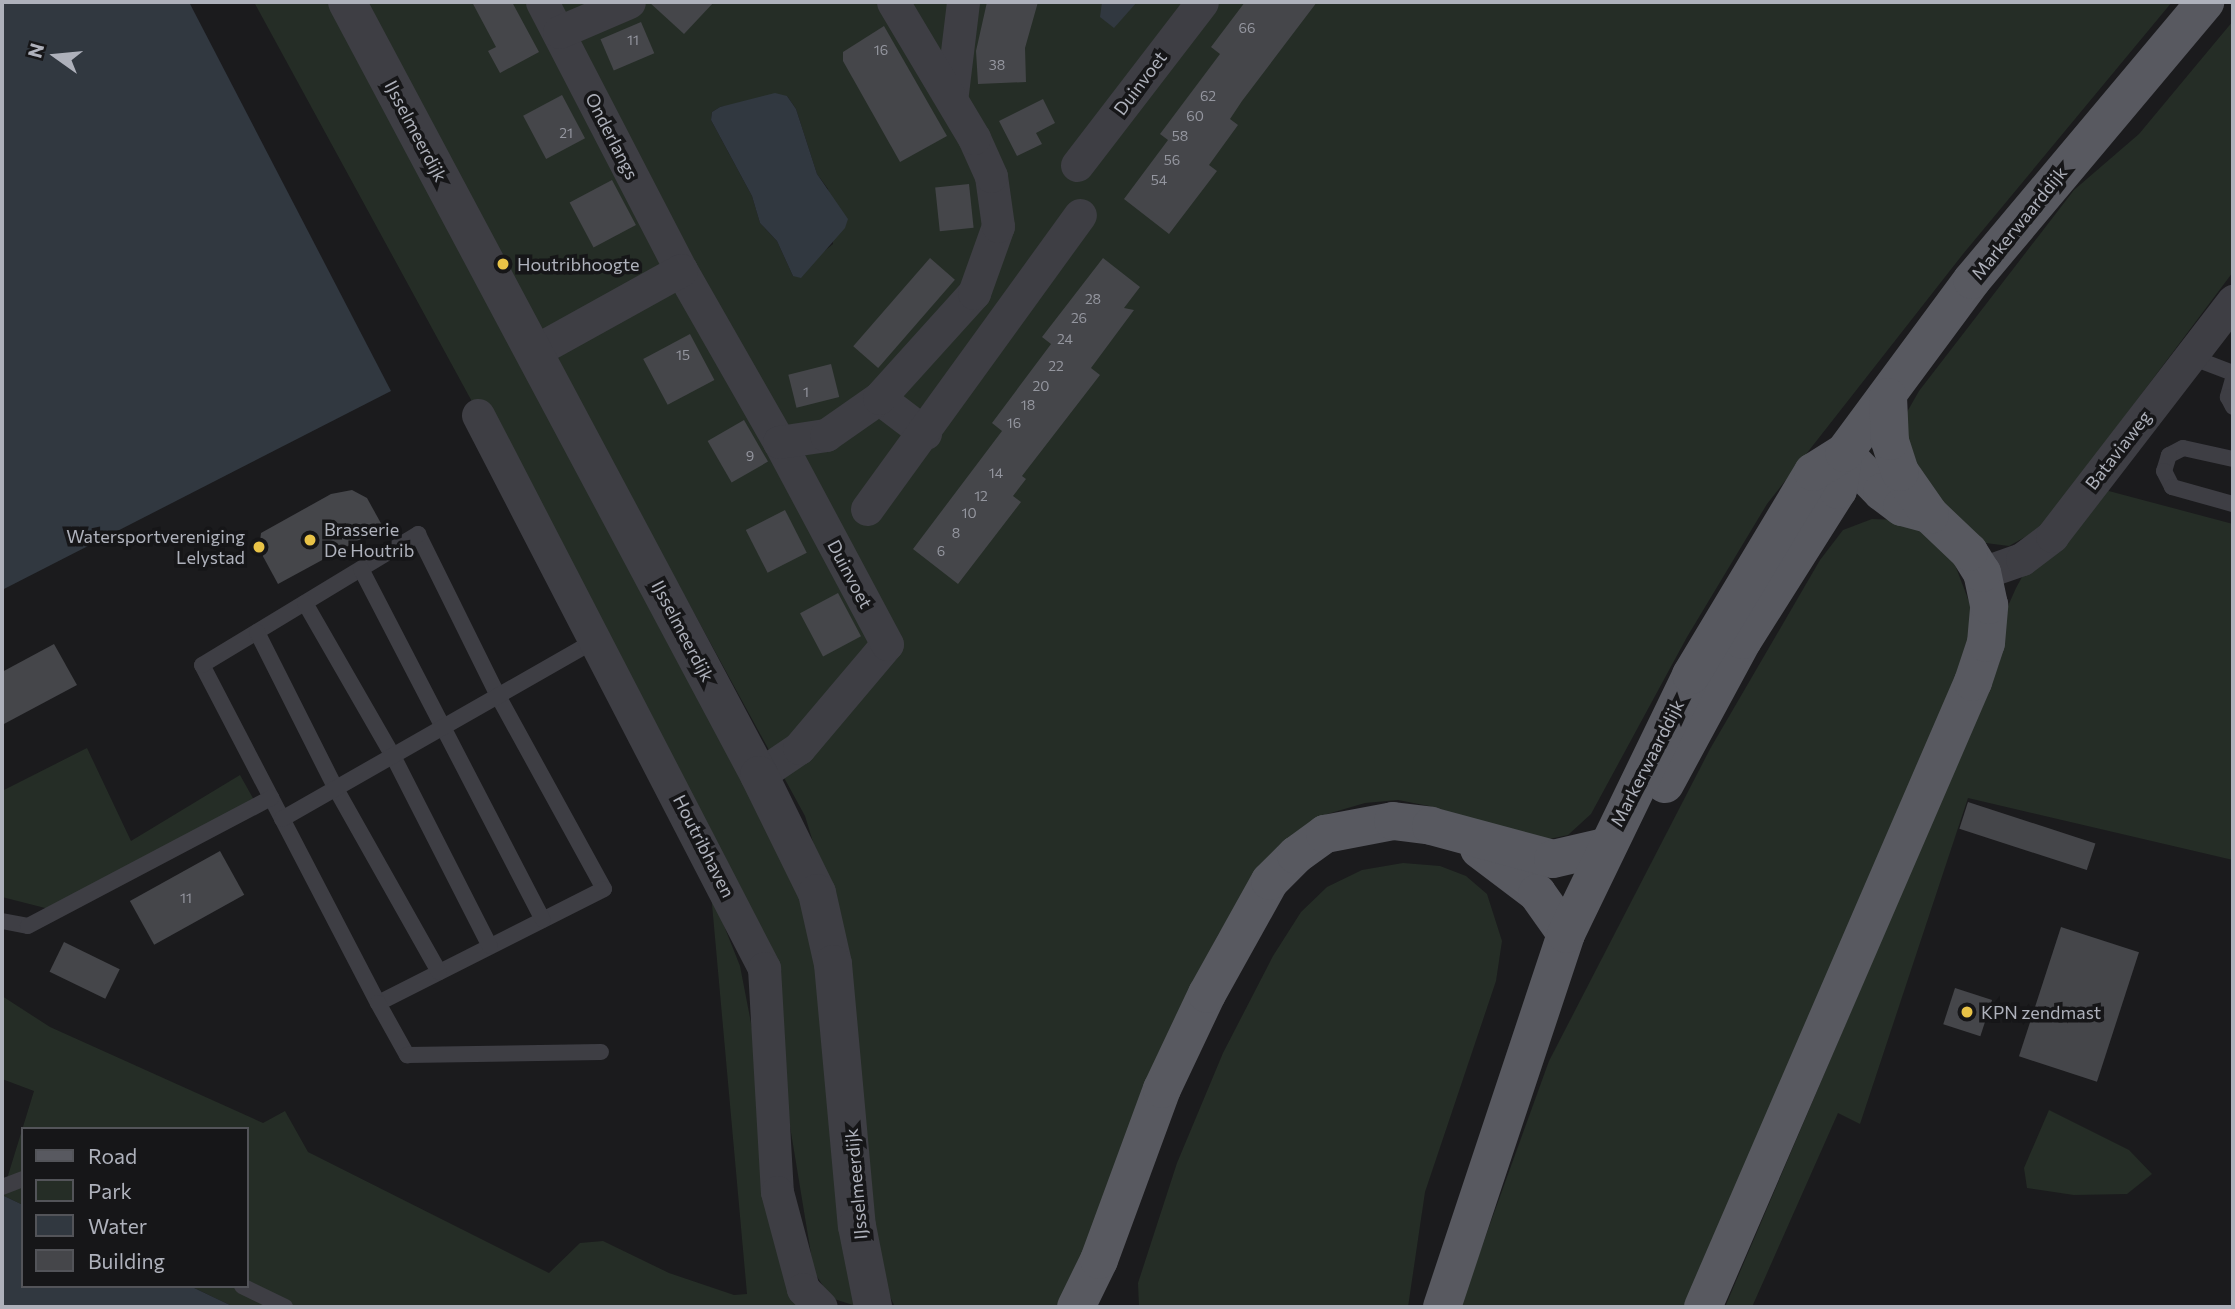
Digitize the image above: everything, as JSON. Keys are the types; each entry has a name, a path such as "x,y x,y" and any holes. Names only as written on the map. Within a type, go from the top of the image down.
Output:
{"main road":[{"name":"Markerwaarddijk","path":"1442,1307 1566,934 1605,847 1691,675 1813,472 1844,453 1972,280 2205,2"},
{"path":"1703,1307 1973,682 1989,624 1982,573 1969,552 1930,515 1893,457 1888,397"},
{"name":"Markerwaarddijk","path":"1510,1108 1611,890 1697,722 1838,490 1844,453"},
{"path":"1844,453 1882,492 1902,507 1930,515"},
{"path":"1076,1307 1099,1260 1162,1089 1207,994 1270,881 1325,834 1362,824 1392,821 1431,826 1466,839 1553,859 1605,847"},
{"path":"1466,839 1537,893 1566,934"},
{"path":"1092,1307 1099,1260"}],"street":[{"name":"IJsselmeerdijk","path":"348,2 759,775 817,893 833,964 858,1226 873,1307"},
{"name":"Onderlangs","path":"542,2 681,270 779,442"},
{"path":"559,32 628,2"},
{"path":"779,442 826,435 879,398 974,293 993,251 998,226 991,176 952,93 893,2"},
{"path":"952,93 963,2"},
{"name":"Duinvoet","path":"1077,165 1202,2"},
{"path":"867,509 925,433 1080,215"},
{"path":"534,351 681,270"},
{"name":"Bataviaweg","path":"1982,573 2022,559 2052,536 2200,360 2233,301"},
{"path":"879,398 925,433"},
{"name":"Houtribhaven","path":"478,415 764,968 777,1192 803,1289 821,1307"},
{"name":"Duinvoet","path":"759,775 799,748 887,644 779,442"}],"lane":[{"path":"2200,360 2233,380 2228,397 2233,407"},
{"path":"2233,460 2183,448 2169,455 2164,471 2172,487 2233,504"},
{"path":"378,1003 604,889 498,696 418,534 202,665 378,1003 407,1055 601,1052"},
{"path":"361,569 446,726 543,920"},
{"path":"305,603 393,756 490,946"},
{"path":"257,632 335,789 439,972"},
{"path":"282,819 596,640"},
{"path":"2,922 28,926 271,798"},
{"path":"2,1186 21,1180"},
{"path":"246,1288 285,1307"}],"green space":[{"path":"254,2 334,2 753,786 821,949 859,1307 831,1298 814,1272 761,950 672,768"},
{"path":"360,2 2172,2 1963,254 1767,504 1687,637 1591,814 1568,835 1545,840 1429,806 1398,800 1365,803 1324,815 1263,864 1218,935 1171,1029 1067,1307 895,1307 871,1258 846,949 805,816","holes":["787,96 796,109 817,174 828,189 833,244 793,276 777,241 760,223 752,196 711,120 712,112 720,107"]},
{"path":"2233,21 2233,272 2041,528 2009,546 1978,542 1915,469 1903,419 1919,391 2074,190 2139,134"},
{"path":"2105,490 2233,524 2233,860 1968,798 1860,1124 1838,1113 1752,1307 1725,1307 1999,664 2008,606 2016,588 2022,577 2064,545"},
{"path":"1872,519 1898,520 1924,531 1952,557 1973,612 1965,655 1693,1307 1460,1307 1549,1061 1710,749 1820,560 1843,530"},
{"path":"87,748 131,841 240,775 254,800 53,910 2,897 2,791"},
{"path":"1403,863 1440,866 1466,876 1487,894 1502,941 1496,981 1425,1192 1408,1307 1139,1307 1138,1283 1177,1163 1223,1053 1273,956 1301,912 1327,887 1362,870"},
{"path":"711,893 740,966 806,1307 234,1307 194,1288 248,1288 248,1127 23,1127 34,1091 2,1079 2,996 50,1027 263,1123 285,1111 308,1152 549,1273 580,1243 603,1241 669,1273 734,1295 747,1294"},
{"path":"2049,1110 2129,1150 2152,1174 2127,1194 2074,1195 2027,1188 2024,1168"},
{"path":"21,1133 21,1204 2,1195"}],"water":[{"path":"2,2 189,2 391,391 2,590"},
{"path":"1102,2 1137,2 1114,28 1100,17"},
{"path":"775,93 787,96 796,109 817,174 848,219 845,228 801,278 793,276 777,241 760,223 752,196 711,120 712,112 720,107"},
{"path":"2,1195 21,1204 21,1288 194,1288 234,1307 2,1307"}],"building":[{"path":"472,2 512,2 539,52 500,73 488,51 496,47"},
{"path":"649,2 714,2 684,34"},
{"path":"987,2 1038,2 1025,48 1026,82 978,84 976,51"},
{"path":"1245,2 1317,2 1230,119 1238,125 1209,165 1217,171 1169,234 1124,199 1168,140 1160,134 1220,54 1211,47"},
{"path":"641,22 654,53 614,70 600,39"},
{"path":"884,26 947,136 900,162 843,61 843,52"},
{"path":"562,95 585,138 546,159 523,116"},
{"path":"1043,99 1055,123 1036,133 1042,144 1017,156 999,121"},
{"path":"612,180 636,225 594,248 570,203"},
{"path":"969,184 974,228 940,231 935,188"},
{"path":"930,258 955,280 878,368 853,346"},
{"path":"1103,258 1140,287 1124,308 1134,310 1091,368 1100,375 1022,476 1026,479 1013,496 1021,502 958,584 913,549 1002,431 992,423 1051,344 1042,337"},
{"path":"690,334 714,380 668,405 643,359"},
{"path":"831,364 839,397 797,408 788,375"},
{"path":"744,420 768,462 732,483 708,441"},
{"path":"352,490 367,498 383,527 278,584 259,549 261,533 331,494"},
{"path":"785,510 807,553 768,573 746,530"},
{"path":"838,593 861,636 823,656 800,613"},
{"path":"54,644 77,685 2,725 2,672"},
{"path":"1968,802 2095,843 2087,870 1959,829"},
{"path":"220,851 244,895 154,945 130,901"},
{"path":"2061,927 2139,952 2097,1082 2019,1056"},
{"path":"64,942 120,969 105,999 50,972"},
{"name":"KPN zendmast","path":"1955,988 1992,1000 1980,1036 1943,1024"}],"place":[{"name":"Houtribhoogte","path":"503,264"},
{"name":"Brasserie De Houtrib","path":"310,540"},
{"name":"Watersportvereniging Lelystad","path":"259,547"},
{"name":"KPN zendmast","path":"1967,1012"}]}
